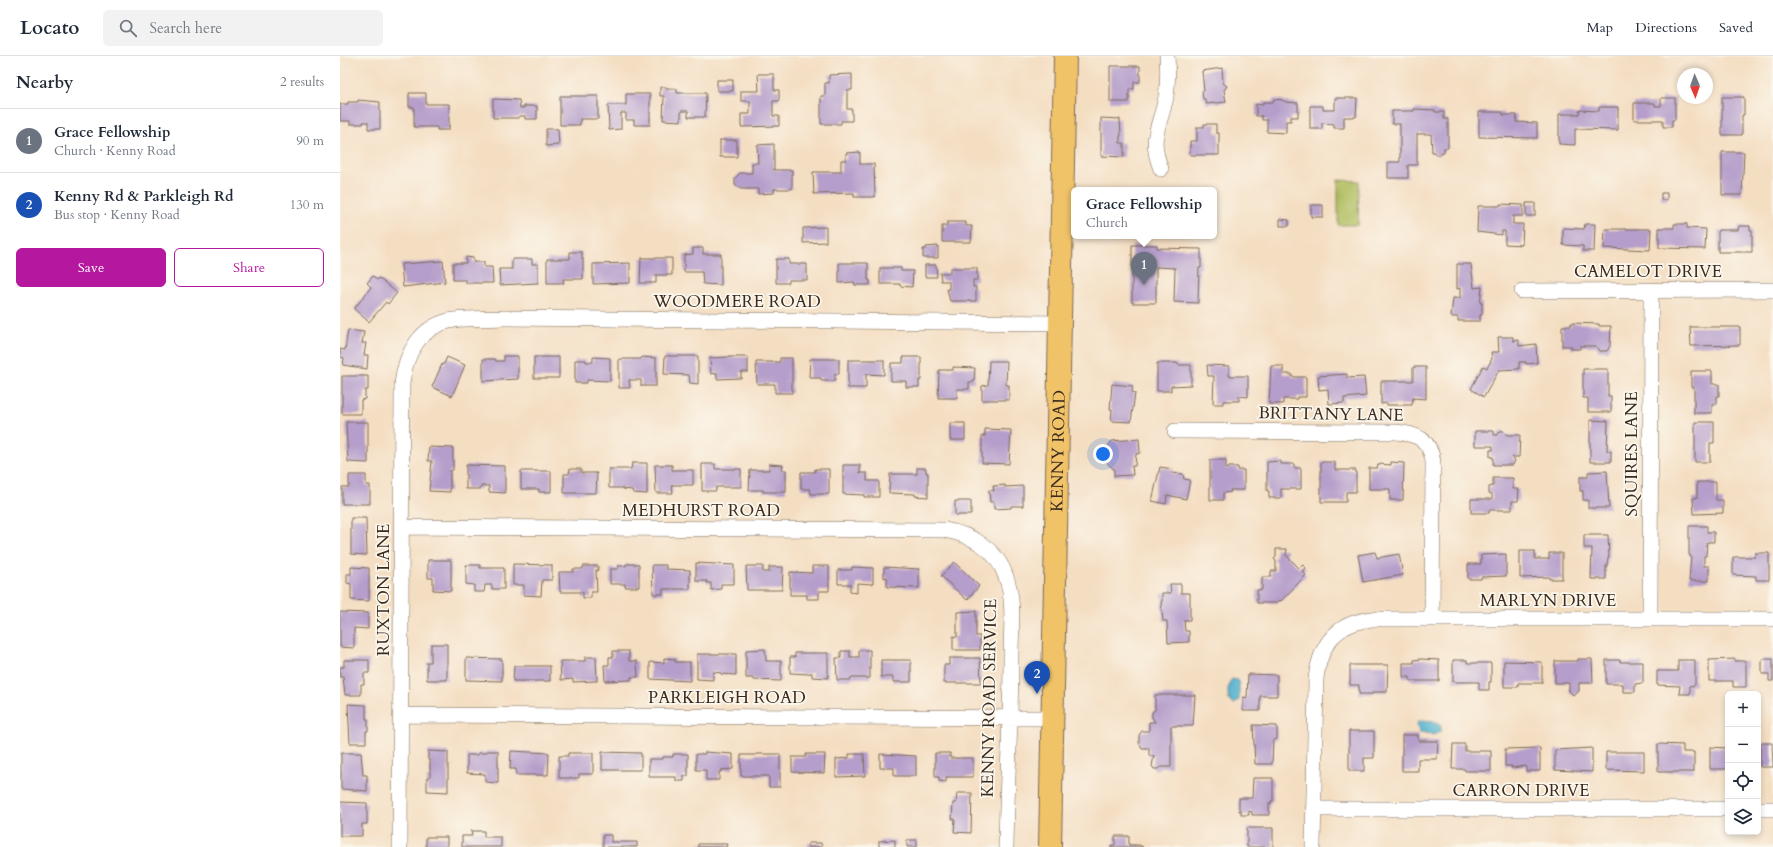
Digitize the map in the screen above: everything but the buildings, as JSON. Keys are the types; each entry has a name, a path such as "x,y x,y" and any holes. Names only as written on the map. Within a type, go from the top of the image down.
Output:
{"main road":[{"name":"KENNY ROAD","path":"1050,847 1065,56"}],"street":[{"path":"1161,169 1154,142 1167,88 1167,56"},
{"name":"SQUIRES LANE","path":"1650,618 1651,290"},
{"name":"CAMELOT DRIVE","path":"1522,291 1773,290"},
{"name":"WOODMERE ROAD","path":"420,337 434,327 453,320 503,318 1059,323"},
{"name":"RUXTON LANE","path":"400,847 402,384 403,372 407,359 412,347 420,337"},
{"name":"BRITTANY LANE","path":"1175,431 1396,432 1412,434 1425,442 1432,452 1433,462 1432,619"},
{"name":"MEDHURST ROAD","path":"402,527 944,530 958,532 971,537 993,554"},
{"name":"KENNY ROAD SERVICE","path":"993,554 1006,576 1011,601 1010,718 1006,847"},
{"name":"MARLYN DRIVE","path":"1313,847 1316,679 1318,665 1322,652 1330,640 1348,624 1361,620 1432,619 1773,619"},
{"name":"PARKLEIGH ROAD","path":"401,715 1052,718"},
{"name":"CARRON DRIVE","path":"1313,809 1725,809"},
{"path":"1761,809 1773,809"}],"green space":[{"path":"1338,180 1359,181 1358,225 1338,225"}],"water":[{"path":"1232,679 1237,680 1239,684 1239,700 1234,704 1230,702 1228,694 1228,687"},
{"path":"1418,722 1437,722 1441,726 1440,732 1433,735 1420,733 1417,725"}],"place":[{"name":"Grace Fellowship","path":"1144,285"},
{"name":"Kenny Rd & Parkleigh Rd","path":"1037,694"}]}
